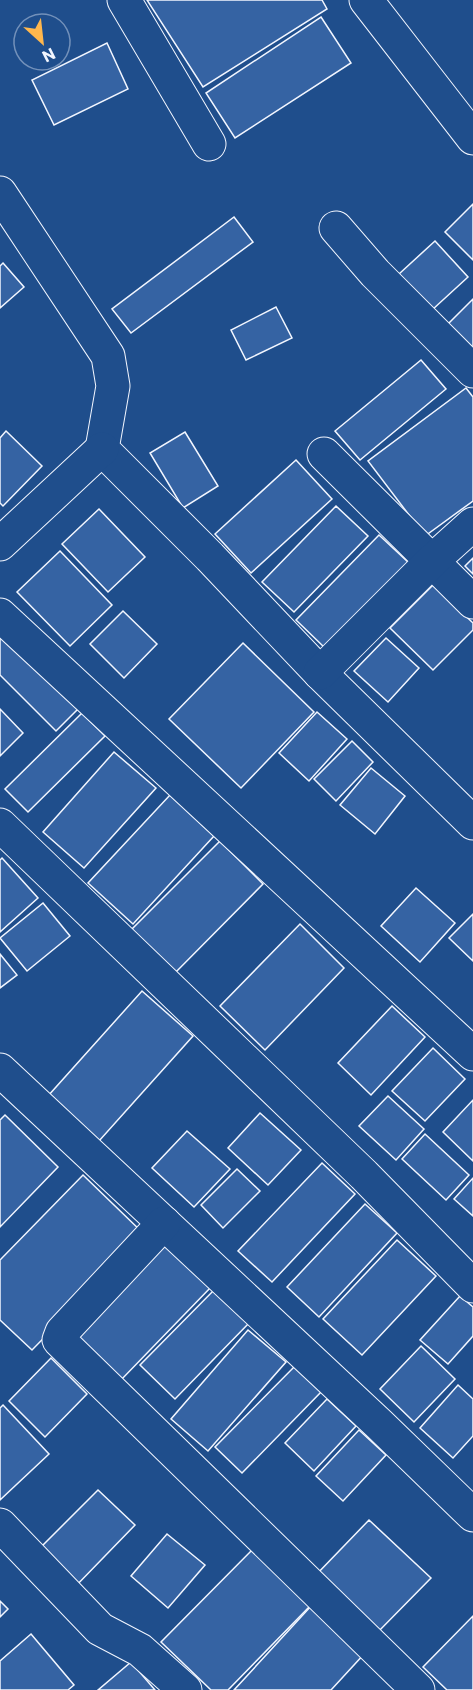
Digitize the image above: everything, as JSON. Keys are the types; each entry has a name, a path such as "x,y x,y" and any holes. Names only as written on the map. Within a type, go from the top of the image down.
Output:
{"street":[{"path":"124,0 209,144"},
{"path":"366,0 473,138"},
{"path":"0,193 108,356 113,386 102,449 0,544"},
{"path":"336,228 375,273 473,371"},
{"path":"102,449 210,557 320,673 473,823"},
{"path":"324,454 473,602"},
{"path":"320,673 432,561 473,524"},
{"path":"0,615 473,1054"},
{"path":"0,825 364,1175 473,1286"},
{"path":"0,1070 380,1424 473,1515"},
{"path":"164,1223 62,1332 59,1340 418,1690"},
{"path":"0,1525 100,1629 140,1650 185,1690"}],"building":[{"path":"147,0 322,0 327,9 203,87"},
{"path":"321,17 351,63 235,138 206,93"},
{"path":"107,43 128,89 54,125 32,80 48,72 72,72 72,60"},
{"path":"473,204 473,260 445,232"},
{"path":"234,217 253,242 131,333 112,309"},
{"path":"435,241 468,277 432,310 399,274"},
{"path":"3,263 24,287 0,308 0,266"},
{"path":"473,299 473,351 447,325"},
{"path":"276,307 292,338 246,360 231,330"},
{"path":"421,360 446,389 360,460 335,431"},
{"path":"466,388 473,397 473,501 425,536 368,461"},
{"path":"6,431 42,466 3,506 0,503 0,438"},
{"path":"185,432 218,486 183,508 150,453"},
{"path":"296,460 332,499 251,573 215,534"},
{"path":"336,506 368,536 294,612 262,582"},
{"path":"99,509 145,557 108,592 62,544"},
{"path":"379,535 409,563 325,648 296,620"},
{"path":"60,551 112,605 70,646 17,592"},
{"path":"473,558 473,574 465,566"},
{"path":"433,585 473,623 473,630 433,670 390,628"},
{"path":"123,611 157,644 124,678 90,644"},
{"path":"0,627 80,707 56,731 0,675"},
{"path":"386,638 419,668 388,702 354,671"},
{"path":"243,643 314,712 241,788 169,719"},
{"path":"0,709 23,733 0,756"},
{"path":"317,712 347,739 309,781 279,753"},
{"path":"82,713 105,736 28,812 5,789"},
{"path":"352,741 373,762 336,801 314,779"},
{"path":"114,752 156,788 84,868 43,832"},
{"path":"371,768 405,796 375,834 340,805"},
{"path":"170,795 214,836 133,924 88,883"},
{"path":"220,841 263,884 172,976 128,933"},
{"path":"2,858 38,898 0,932 0,860"},
{"path":"416,888 455,923 420,962 381,926"},
{"path":"43,903 70,936 27,971 0,938"},
{"path":"473,914 473,961 449,938"},
{"path":"300,924 344,968 265,1050 220,1006"},
{"path":"0,954 17,975 0,988"},
{"path":"142,991 193,1036 99,1141 48,1096"},
{"path":"392,1006 425,1037 371,1095 338,1063"},
{"path":"433,1048 465,1079 425,1121 392,1091"},
{"path":"388,1096 424,1129 396,1160 359,1126"},
{"path":"473,1100 473,1161 443,1132"},
{"path":"260,1113 301,1150 268,1185 228,1148"},
{"path":"5,1115 58,1167 0,1227 0,1120"},
{"path":"187,1131 230,1169 194,1207 152,1168"},
{"path":"425,1134 469,1175 446,1200 402,1159"},
{"path":"322,1163 355,1194 272,1282 238,1251"},
{"path":"237,1169 260,1191 223,1228 201,1205"},
{"path":"83,1175 145,1235 32,1350 0,1320 0,1260"},
{"path":"473,1178 473,1216 454,1199"},
{"path":"365,1204 397,1233 319,1317 287,1287"},
{"path":"162,1238 212,1286 120,1381 70,1332"},
{"path":"397,1240 436,1276 362,1355 323,1319"},
{"path":"216,1288 250,1322 175,1399 140,1365"},
{"path":"460,1296 473,1307 473,1336 448,1364 420,1340"},
{"path":"248,1330 286,1362 208,1451 171,1419"},
{"path":"421,1346 455,1379 414,1422 380,1389"},
{"path":"51,1358 87,1394 45,1437 9,1401"},
{"path":"295,1366 322,1391 242,1473 215,1447"},
{"path":"458,1385 473,1399 473,1436 453,1458 420,1428"},
{"path":"327,1399 356,1426 314,1471 285,1443"},
{"path":"3,1405 49,1454 0,1500 0,1408"},
{"path":"359,1430 386,1455 343,1501 316,1476"},
{"path":"98,1490 135,1525 72,1590 35,1553"},
{"path":"369,1520 431,1578 375,1635 314,1577"},
{"path":"167,1534 205,1565 168,1608 131,1576"},
{"path":"253,1549 311,1605 228,1690 211,1690 161,1642"},
{"path":"0,1601 8,1609 0,1617"},
{"path":"312,1605 365,1653 331,1690 234,1690"},
{"path":"473,1616 473,1690 447,1690 423,1667"},
{"path":"31,1634 74,1685 68,1690 0,1690 0,1661"},
{"path":"131,1662 155,1690 98,1690"}]}
